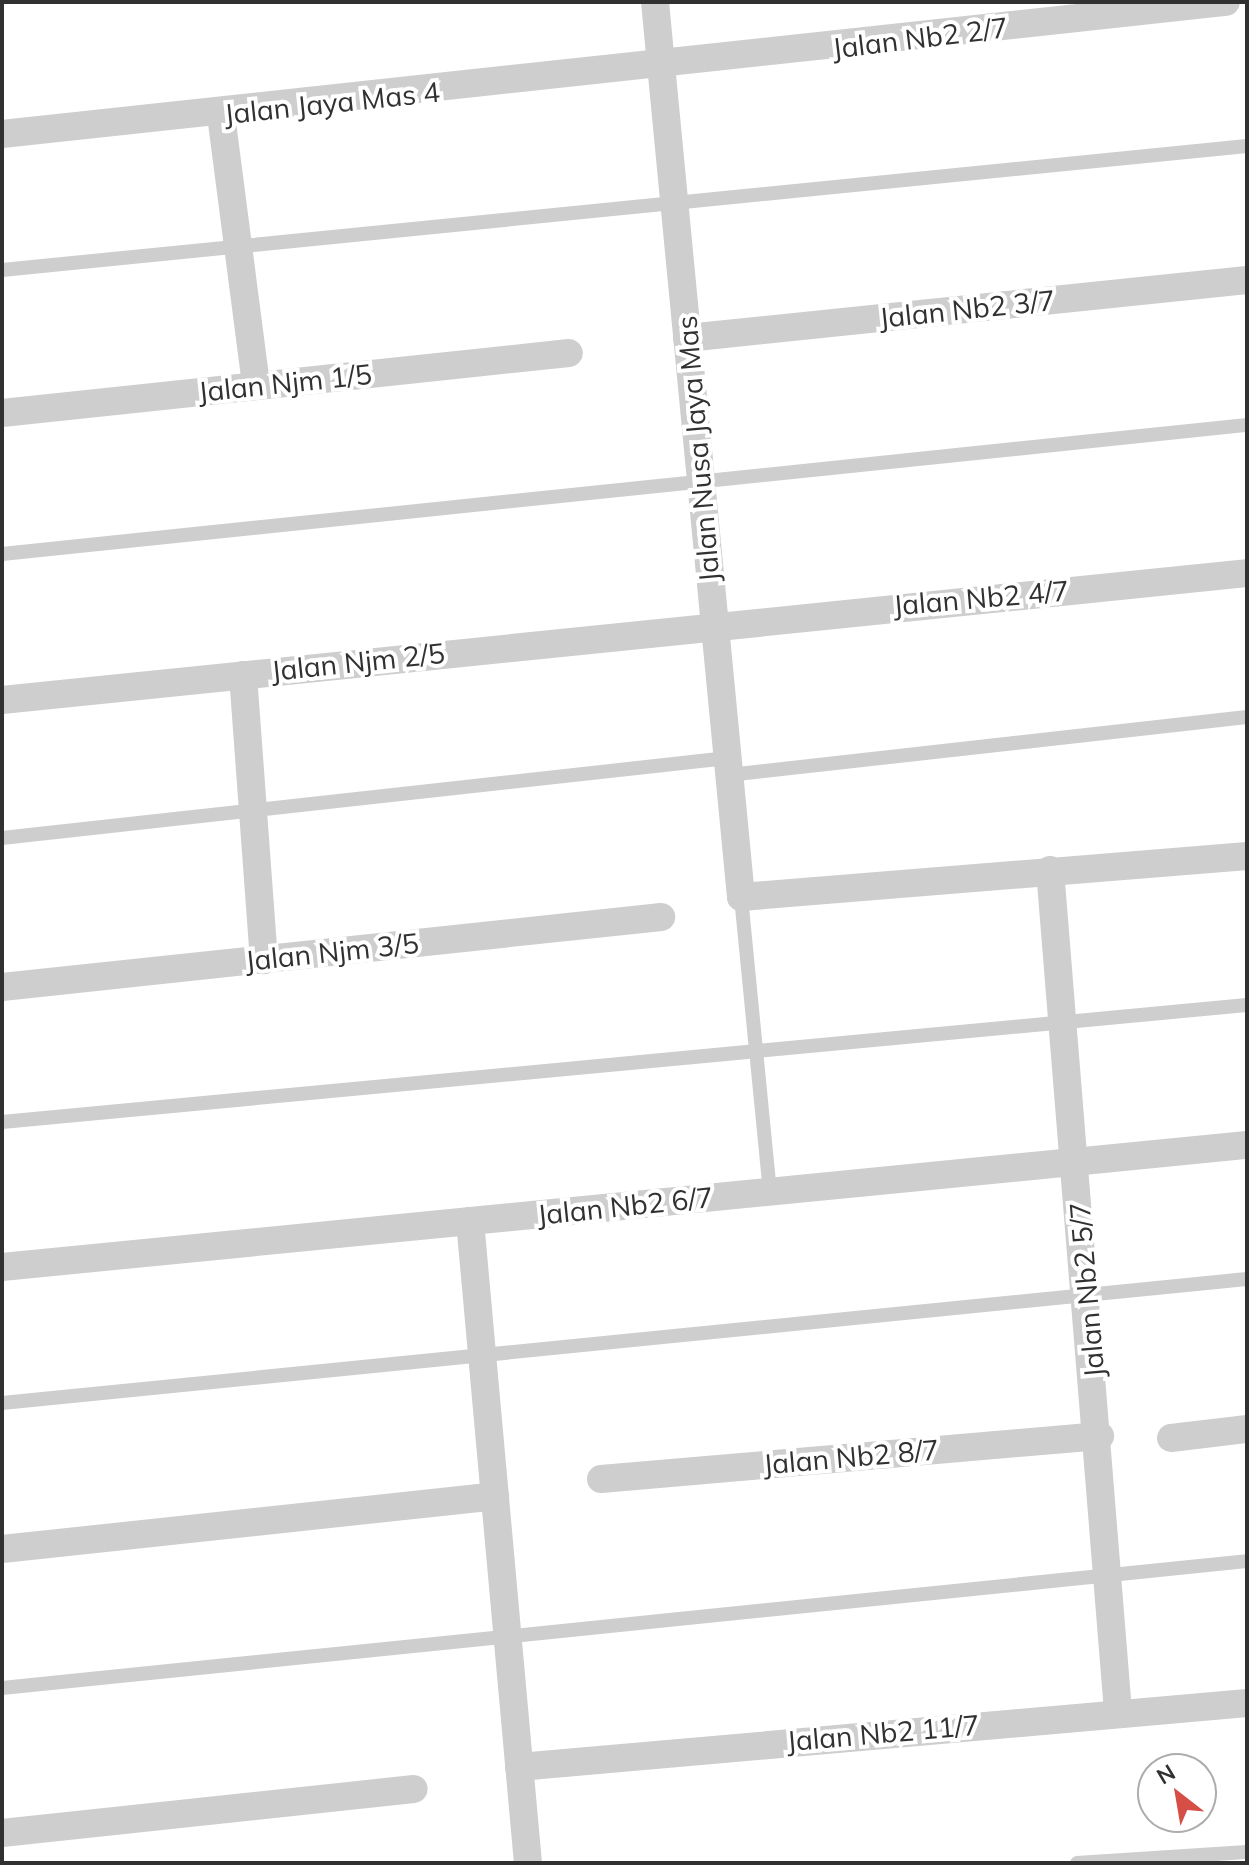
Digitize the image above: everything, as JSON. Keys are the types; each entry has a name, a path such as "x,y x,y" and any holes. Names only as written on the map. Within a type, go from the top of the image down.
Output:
{"street":[{"name":"Jalan Nusa Jaya Mas","path":"655,2 741,897"},
{"name":"Jalan Nb2 2/7","path":"661,68 1070,11 1226,2"},
{"name":"Jalan Jaya Mas 4","path":"2,134 221,115 661,68"},
{"path":"221,115 256,386"},
{"name":"Jalan Nb2 3/7","path":"687,338 1247,280"},
{"name":"Jalan Njm 1/5","path":"2,413 569,353"},
{"name":"Jalan Nb2 4/7","path":"715,623 1247,573"},
{"name":"Jalan Njm 2/5","path":"2,700 715,623"},
{"path":"243,675 264,960"},
{"path":"741,897 1247,856"},
{"name":"Jalan Nb2 5/7","path":"1050,870 1100,1436 1118,1711"},
{"name":"Jalan Njm 3/5","path":"2,987 661,917"},
{"name":"Jalan Nb2 6/7","path":"2,1267 1247,1145"},
{"path":"470,1221 528,1863"},
{"path":"1171,1438 1247,1429"},
{"name":"Jalan Nb2 8/7","path":"601,1479 1100,1436"},
{"path":"2,1549 495,1496"},
{"name":"Jalan Nb2 11/7","path":"519,1767 1118,1711 1247,1703"},
{"path":"2,1833 414,1789"}],"lane":[{"path":"2,270 238,243 675,208 1247,146"},
{"path":"2,554 701,479 1247,425"},
{"path":"2,838 254,811 1247,717"},
{"path":"741,897 770,1192"},
{"path":"2,1122 1247,1005"},
{"path":"2,1403 1247,1279"},
{"path":"2,1688 507,1634 1247,1561"},
{"path":"1077,1863 1247,1852"}]}
